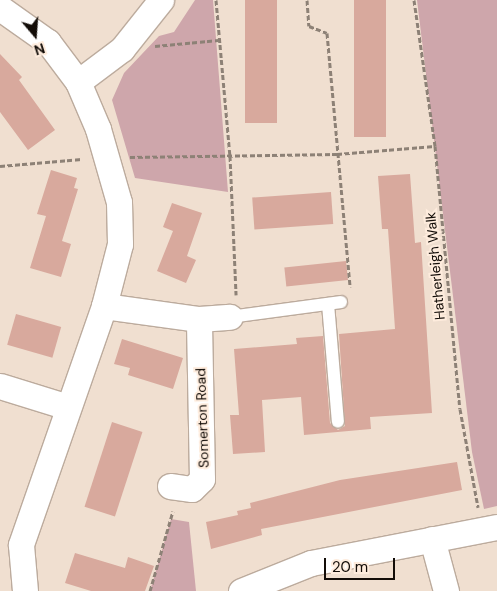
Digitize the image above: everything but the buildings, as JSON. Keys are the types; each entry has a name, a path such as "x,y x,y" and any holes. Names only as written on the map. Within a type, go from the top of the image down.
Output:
{"street":[{"path":"78,82 122,49 161,0"},
{"path":"0,8 48,42 78,82 107,157 119,202 120,244 104,306 21,545 25,591"},
{"path":"104,306 199,320 234,316"},
{"name":"Somerton Road","path":"174,487 199,485 204,472 199,320"},
{"path":"0,386 68,406"},
{"path":"241,591 311,563 490,528"},
{"path":"432,539 446,591"}],"lane":[{"path":"234,316 341,302"},
{"path":"328,304 338,422"}],"path":[{"path":"216,0 230,156 234,316"},
{"path":"307,0 309,26 327,33 337,154 353,283 341,302"},
{"name":"Hatherleigh Walk","path":"414,0 436,146 460,409 490,528"},
{"path":"122,49 219,40"},
{"path":"0,166 107,157 337,154 436,146"},
{"path":"150,591 174,487"}],"shaded area":[{"path":"195,0 213,0 228,192 135,178 112,100 124,73 159,36 174,32"},
{"path":"417,0 497,0 497,506 484,509 472,452"},
{"path":"171,519 189,522 196,591 150,591"}]}
